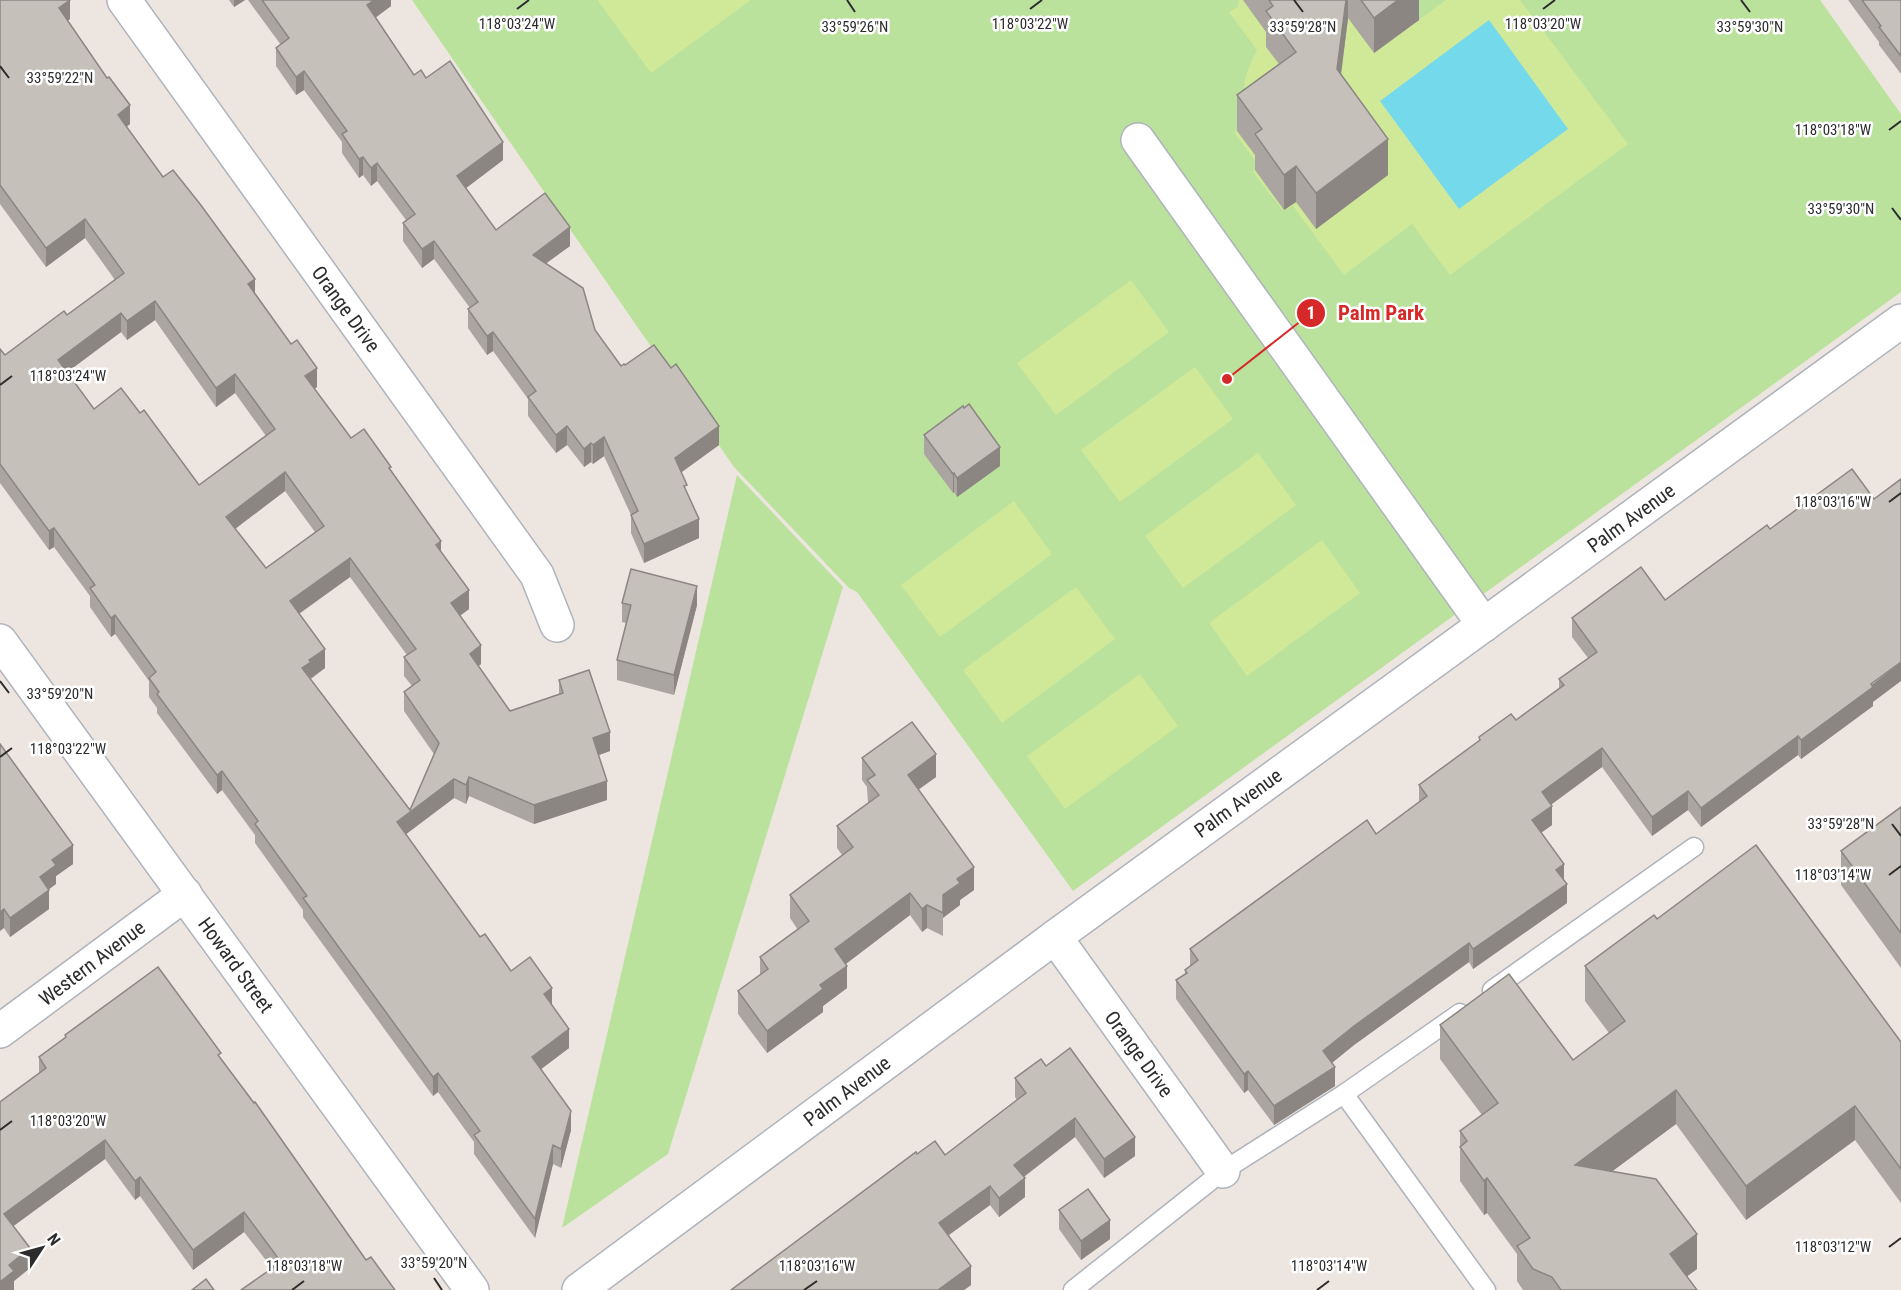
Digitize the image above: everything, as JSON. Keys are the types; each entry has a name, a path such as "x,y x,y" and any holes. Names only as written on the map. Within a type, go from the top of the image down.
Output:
{"street":[{"name":"Orange Drive","path":"124,0 537,575 557,626"},
{"path":"1138,140 1484,625"},
{"name":"Palm Avenue","path":"579,1290 1055,937 1901,321"},
{"name":"Howard Street","path":"0,641 472,1290"},
{"name":"Western Avenue","path":"0,1031 185,894"},
{"name":"Orange Drive","path":"1055,937 1223,1171"}],"lane":[{"path":"1073,1290 1223,1171 1344,1095 1694,847"},
{"path":"1344,1095 1486,1290"}],"green space":[{"path":"412,0 1820,0 1901,114 1901,292 1073,891 857,592 849,588 734,467"},
{"path":"599,0 751,0 651,73"},
{"path":"1239,0 1401,0 1417,21 1446,0 1520,0 1628,144 1450,275 1412,224 1344,275 1293,206 1283,211 1253,172 1258,165 1234,132 1252,119 1245,99 1244,84 1257,50 1229,12 1238,7"},
{"path":"1131,280 1169,332 1056,415 1017,363"},
{"path":"1195,367 1233,419 1120,502 1081,450"},
{"path":"1258,453 1296,505 1183,588 1145,536"},
{"path":"737,475 843,587 668,1154 562,1228"},
{"path":"1014,501 1052,554 940,637 901,585"},
{"path":"1322,540 1360,593 1247,676 1209,623"},
{"path":"1076,587 1115,639 1002,723 963,670"},
{"path":"1140,674 1178,726 1065,809 1027,756"}],"water":[{"path":"1489,20 1568,129 1459,209 1380,101"}],"building":[{"path":"0,0 70,0 59,8 107,78 109,77 130,105 118,115 163,177 173,170 200,204 255,279 248,284 291,344 297,340 317,368 305,376 351,438 364,429 441,541 436,545 469,590 451,603 481,645 470,654 510,711 563,693 559,680 589,670 610,732 593,738 607,781 534,805 469,777 466,785 454,779 397,822 480,937 485,934 511,971 530,957 552,988 544,994 569,1029 532,1057 571,1111 561,1149 553,1145 535,1219 474,1135 480,1131 438,1073 433,1077 303,898 307,896 255,824 258,821 222,771 217,775 157,694 159,692 149,678 156,672 115,615 111,618 90,588 95,585 54,528 49,531 0,464 0,349 5,355 64,311 67,315 124,273 85,219 46,248 0,185","holes":["155,301 216,388 235,374 275,429 199,485 144,410 140,413 121,388 94,409 58,360 121,313 127,321","285,472 324,526 266,568 226,517","350,558 416,649 404,657 420,680 404,692 439,743 410,810 302,668 325,649 290,601"]},
{"path":"262,0 374,0 367,5 414,75 421,70 426,78 450,61 503,142 457,176 496,230 545,193 570,227 533,255 583,288 595,330 621,366 654,345 671,368 676,364 719,426 675,458 687,485 684,486 699,519 644,544 631,515 638,511 604,437 584,449 567,426 556,435 528,397 536,391 493,332 487,336 468,309 478,302 434,241 422,249 403,223 415,214 377,163 371,168 363,157 359,159 342,134 347,131 304,71 296,77 276,48 289,38"},
{"path":"1269,0 1346,0 1337,69 1388,139 1316,193 1296,166 1284,175 1255,134 1262,129 1237,95 1296,52 1266,11 1273,6"},
{"path":"1361,0 1398,0 1374,18"},
{"path":"1862,0 1901,0 1901,56 1879,27 1881,26"},
{"path":"969,404 1000,447 957,478 924,435"},
{"path":"1852,469 1874,499 1901,479 1901,662 1871,684 1873,687 1801,740 1798,736 1701,808 1688,791 1652,817 1602,748 1542,792 1552,806 1532,820 1564,864 1556,870 1567,884 1473,949 1469,943 1354,1026 1323,1051 1335,1067 1274,1106 1248,1071 1244,1074 1176,980 1187,973 1185,970 1198,960 1190,949 1367,820 1376,834 1427,796 1419,785 1480,740 1479,737 1511,714 1516,720 1564,685 1559,679 1597,652 1572,618 1641,567 1665,600 1767,525 1770,529"},
{"path":"631,569 697,586 674,675 617,660 631,605 622,603"},
{"path":"912,722 936,754 908,775 974,867 957,879 960,883 943,895 943,913 927,905 922,909 910,893 835,949 847,966 820,985 823,989 767,1031 738,991 768,969 760,957 809,921 790,895 853,847 837,826 879,795 867,780 875,775 862,758"},
{"path":"0,744 73,845 52,860 56,865 40,877 49,890 10,918 4,909 0,912"},
{"path":"1901,807 1901,933 1841,851"},
{"path":"1756,845 1901,1042 1901,1169 1855,1106 1746,1186 1676,1090 1575,1165 1656,1179 1697,1234 1670,1254 1697,1290 1561,1290 1552,1277 1533,1269 1517,1246 1530,1238 1487,1178 1484,1181 1460,1147 1467,1141 1460,1131 1498,1103 1440,1025 1509,974 1573,1060 1625,1021 1585,966 1654,915 1657,919"},
{"path":"158,967 221,1053 218,1055 255,1102 366,1260 371,1257 395,1290 241,1290 281,1262 244,1212 193,1250 140,1177 135,1181 105,1140 4,1214 30,1248 9,1265 14,1271 0,1282 0,1102 46,1068 39,1057 66,1037 65,1035"},
{"path":"1070,1048 1135,1137 1104,1159 1075,1118 1014,1165 1025,1178 999,1198 990,1186 939,1223 971,1266 938,1290 731,1290 916,1152 917,1154 935,1141 945,1155 1026,1093 1015,1078 1041,1059 1046,1066"},
{"path":"1088,1189 1110,1220 1081,1241 1059,1210"},
{"path":"206,1279 214,1290 192,1290"}],"place":[{"name":"Palm Park","path":"1227,379"}]}
